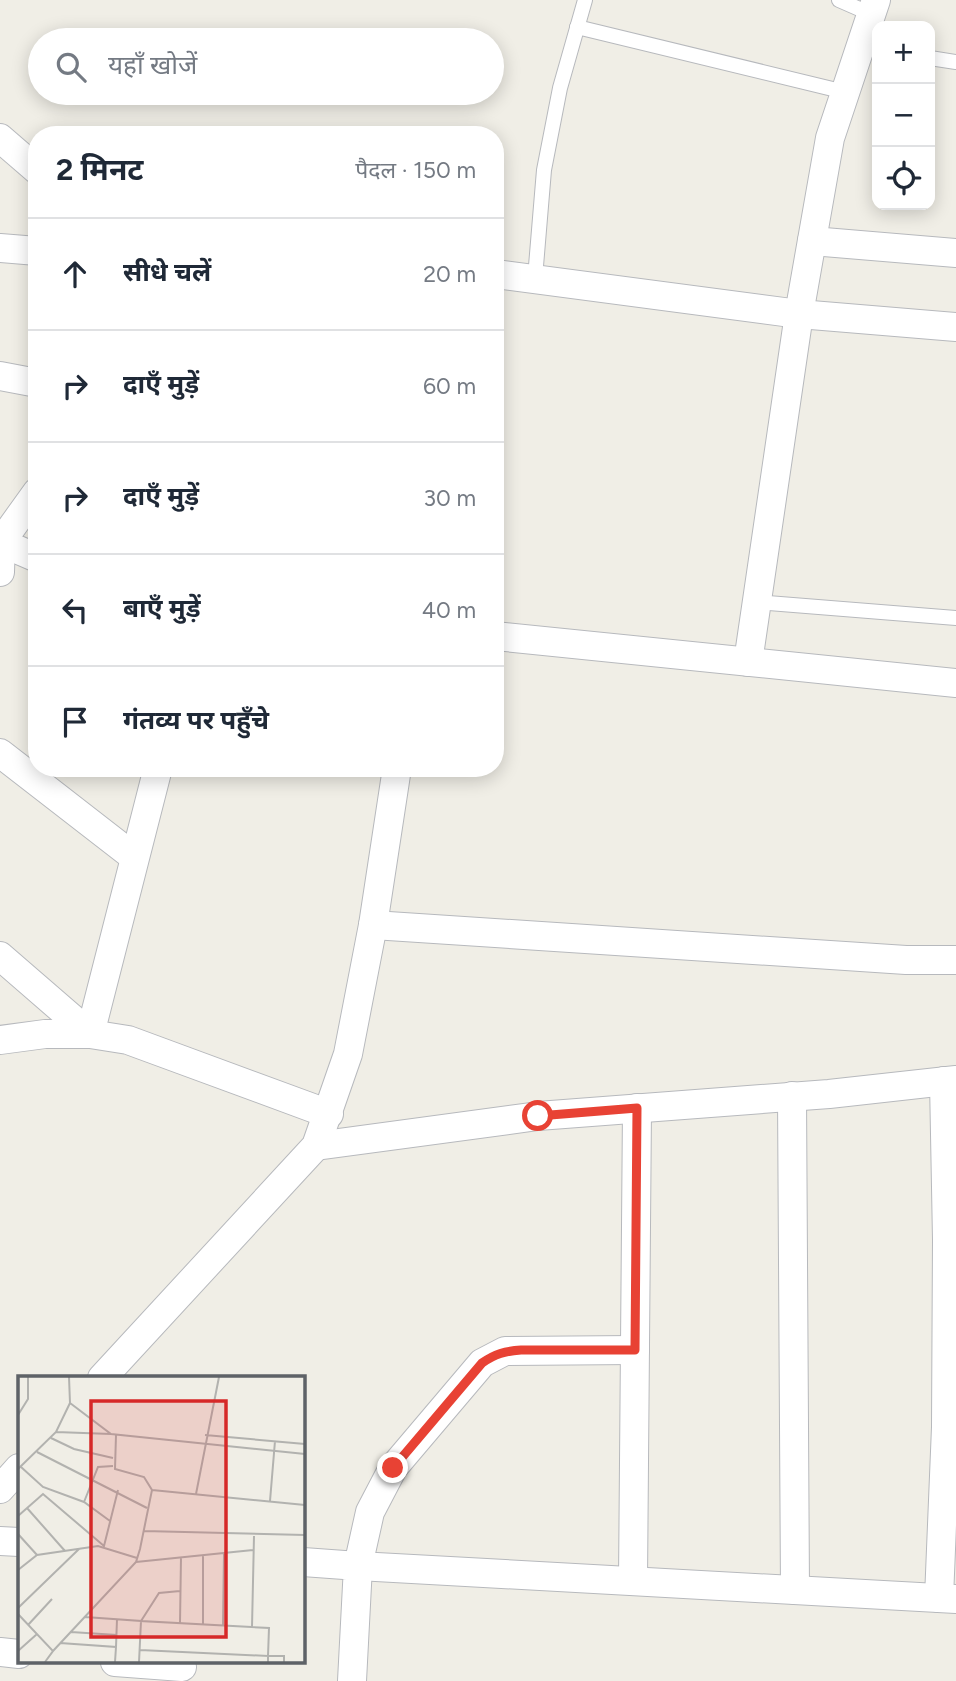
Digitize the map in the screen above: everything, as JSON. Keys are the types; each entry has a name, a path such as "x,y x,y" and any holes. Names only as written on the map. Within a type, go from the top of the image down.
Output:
{"street":[{"path":"748,662 799,314 830,138 845,92 869,48 874,7"},
{"path":"0,138 28,162"},
{"path":"812,240 956,253"},
{"path":"0,248 28,250"},
{"path":"504,275 799,314 956,327"},
{"path":"0,376 28,381"},
{"path":"0,572 0,542 28,504"},
{"path":"0,542 28,554"},
{"path":"504,637 956,683"},
{"path":"0,753 28,775"},
{"path":"31,777 134,856"},
{"path":"90,1034 156,777"},
{"path":"104,1376 316,1146 348,1054 373,925 396,777"},
{"path":"373,925 906,960 956,960"},
{"path":"0,956 90,1034"},
{"path":"0,1040 45,1034 90,1034 140,1044 329,1114"},
{"path":"304,1562 948,1598 946,1427 950,1081 538,1116 316,1146"},
{"path":"792,1096 796,1590"},
{"path":"633,1581 637,1108"},
{"path":"352,1681 358,1566 370,1512 393,1468 482,1363 505,1351 635,1350"},
{"path":"0,1489 18,1469"},
{"path":"0,1541 18,1542"},
{"path":"0,1652 18,1654"},
{"path":"132,1664 182,1670"}],"lane":[{"path":"535,278 544,170 560,88 585,0"},
{"path":"839,0 874,7"},
{"path":"577,27 845,92"},
{"path":"935,59 956,62"},
{"path":"757,602 956,618"}],"route":[{"path":"393,1468 482,1363 493,1356 505,1351 521,1350 635,1350 637,1108 538,1116"}]}
